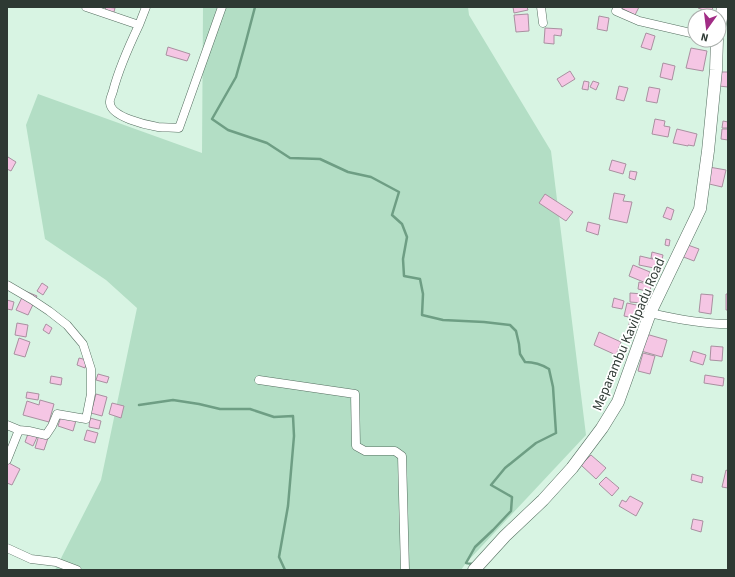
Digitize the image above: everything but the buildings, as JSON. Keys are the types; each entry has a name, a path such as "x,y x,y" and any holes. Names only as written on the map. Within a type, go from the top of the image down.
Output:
{"main road":[{"name":"Meparambu Kavilpadu Road","path":"474,570 505,536 543,500 572,468 602,428 618,402 650,313 700,209 716,78 717,48"}],"street":[{"path":"86,7 139,25"},
{"path":"146,7 127,51 115,83 110,103 112,110 118,115 128,119 158,127 179,128 222,7"},
{"path":"541,7 542,23"},
{"path":"618,7 616,11 639,21 687,32"},
{"path":"7,285 31,298 49,311 67,325 83,344 91,369 92,394 86,419 57,414 46,435 19,430 7,425"},
{"path":"650,313 694,322 728,324"},
{"path":"260,380 355,394 356,446 365,451 395,451 402,456 405,570"},
{"path":"7,460 19,430"},
{"path":"7,548 31,559 56,562 77,570"}],"green space":[{"path":"203,7 468,7 469,15 551,151 586,435 461,570 55,570 101,480 137,308 106,280 45,239 26,125 38,94 202,153"}],"waterway":[{"path":"255,7 236,77 212,119 228,130 267,143 290,158 320,159 348,172 371,177 399,192 392,215 402,224 407,237 403,259 404,276 420,279 423,294 422,315 443,320 510,325 516,331 520,354 525,362 531,362 549,369 553,387 556,433 536,443 505,468 491,485 512,497 511,511 475,547 466,563 473,564"},
{"path":"139,405 173,400 220,409 250,409 274,417 293,416 294,436 288,506 279,557 285,570"}]}
